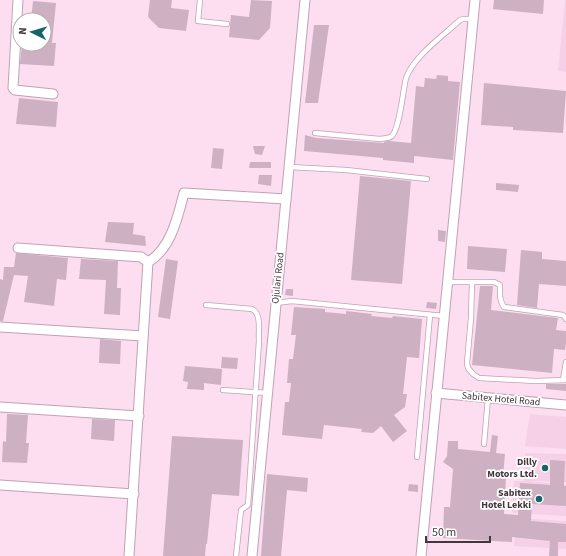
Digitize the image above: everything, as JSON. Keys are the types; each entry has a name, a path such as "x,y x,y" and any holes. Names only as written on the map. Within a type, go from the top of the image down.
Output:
{"street":[{"path":"18,0 13,88 15,90 53,94"},
{"name":"Ojulari Road","path":"252,556 305,0"},
{"path":"421,556 475,0"},
{"path":"130,556 148,262 160,252 173,228 184,193 286,199"},
{"path":"18,248 141,257 148,262"},
{"path":"0,327 143,336"},
{"name":"Sabitex Hotel Road","path":"436,393 566,405"},
{"path":"0,407 139,416"},
{"path":"0,485 134,494"}],"lane":[{"path":"200,0 198,21 227,24"},
{"path":"315,133 380,139 391,136 397,125 408,71 425,52 460,20 473,19"},
{"path":"289,167 346,170 427,179"},
{"path":"447,282 494,282 500,284 500,298 504,307 563,315 566,319"},
{"path":"472,282 471,318 467,354 468,368 473,374 480,378 536,381 564,380 566,362"},
{"path":"276,303 292,302 444,316"},
{"path":"206,305 252,309 256,311 258,315 259,340 248,505 241,510 236,556"},
{"path":"416,457 430,315"},
{"path":"223,390 267,393"},
{"path":"484,444 488,398"}],"shaded area":[{"path":"566,0 566,72 558,71"},
{"path":"530,414 566,417 566,449 525,446"},
{"path":"525,453 566,454 566,482 529,481 566,485 566,516 512,513 514,481 524,481"},
{"path":"517,518 566,521 566,549 514,546"}],"building":[{"path":"150,0 172,0 171,8 189,10 186,31 159,28 148,17"},
{"path":"251,0 272,1 270,28 259,40 229,37 231,15 249,17"},
{"path":"494,0 544,0 543,14 493,9"},
{"path":"33,1 56,3 52,43 52,12 32,12"},
{"path":"314,25 329,25 318,103 305,103"},
{"path":"52,43 56,43 54,66 20,64 21,52 52,52"},
{"path":"437,75 448,76 448,81 460,82 453,160 414,156 414,163 383,160 383,158 304,151 305,135 316,138 384,143 389,141 411,143 416,86 424,87 425,78 436,79"},
{"path":"484,83 566,91 563,133 513,130 513,127 481,125"},
{"path":"19,98 58,102 56,127 16,124"},
{"path":"253,146 265,146 262,155 255,154"},
{"path":"213,148 224,149 222,169 211,168"},
{"path":"250,162 271,162 271,168 249,168"},
{"path":"259,175 272,175 271,186 258,184"},
{"path":"360,176 411,181 402,284 351,280"},
{"path":"496,183 519,185 518,192 496,190"},
{"path":"108,222 134,223 133,234 145,236 146,246 105,242"},
{"path":"438,230 446,231 445,242 438,241"},
{"path":"468,246 507,249 505,272 467,269"},
{"path":"521,250 542,252 542,259 566,261 566,286 539,284 537,308 517,305"},
{"path":"16,253 68,258 66,280 57,279 54,306 24,302 28,276 14,275 3,321 0,321 0,279 3,280 4,267 14,267"},
{"path":"81,259 118,261 117,288 121,288 120,315 104,314 106,280 79,279"},
{"path":"166,259 178,261 170,319 158,317"},
{"path":"480,286 493,286 491,310 558,318 556,330 566,331 566,343 565,350 554,349 552,373 472,365"},
{"path":"286,289 293,289 293,296 285,295"},
{"path":"427,302 437,303 436,309 426,308"},
{"path":"294,307 325,309 325,312 346,314 346,311 372,314 371,316 392,318 393,316 422,319 419,358 407,357 403,394 407,394 405,407 394,415 407,431 393,442 381,426 373,433 361,432 362,429 324,425 322,439 282,435 285,402 289,402 291,383 287,383 289,359 293,359 296,335 291,335"},
{"path":"100,339 121,341 120,364 99,363"},
{"path":"222,357 238,358 237,369 221,368"},
{"path":"185,366 222,369 221,385 204,383 204,390 187,389 188,382 183,381"},
{"path":"546,384 566,384 566,391 546,389"},
{"path":"7,414 28,415 26,443 29,443 27,463 2,462 3,441 6,442"},
{"path":"92,419 115,420 114,441 91,439"},
{"path":"492,435 498,436 496,453 505,454 503,476 506,477 504,514 518,515 520,483 550,485 550,460 565,461 564,486 566,486 566,506 532,504 531,521 566,524 566,542 558,542 558,556 549,556 550,541 512,537 512,542 443,538 444,507 450,507 453,469 443,462 447,456 448,441 458,441 458,449 490,452"},
{"path":"172,436 243,440 239,496 212,494 205,556 163,556"},
{"path":"267,474 308,478 307,492 287,490 281,556 261,556"},
{"path":"409,484 418,485 418,492 408,491"}],"place":[{"name":"Dilly Motors Ltd.","path":"545,468"},
{"name":"Sabitex Hotel Lekki","path":"539,499"}]}
